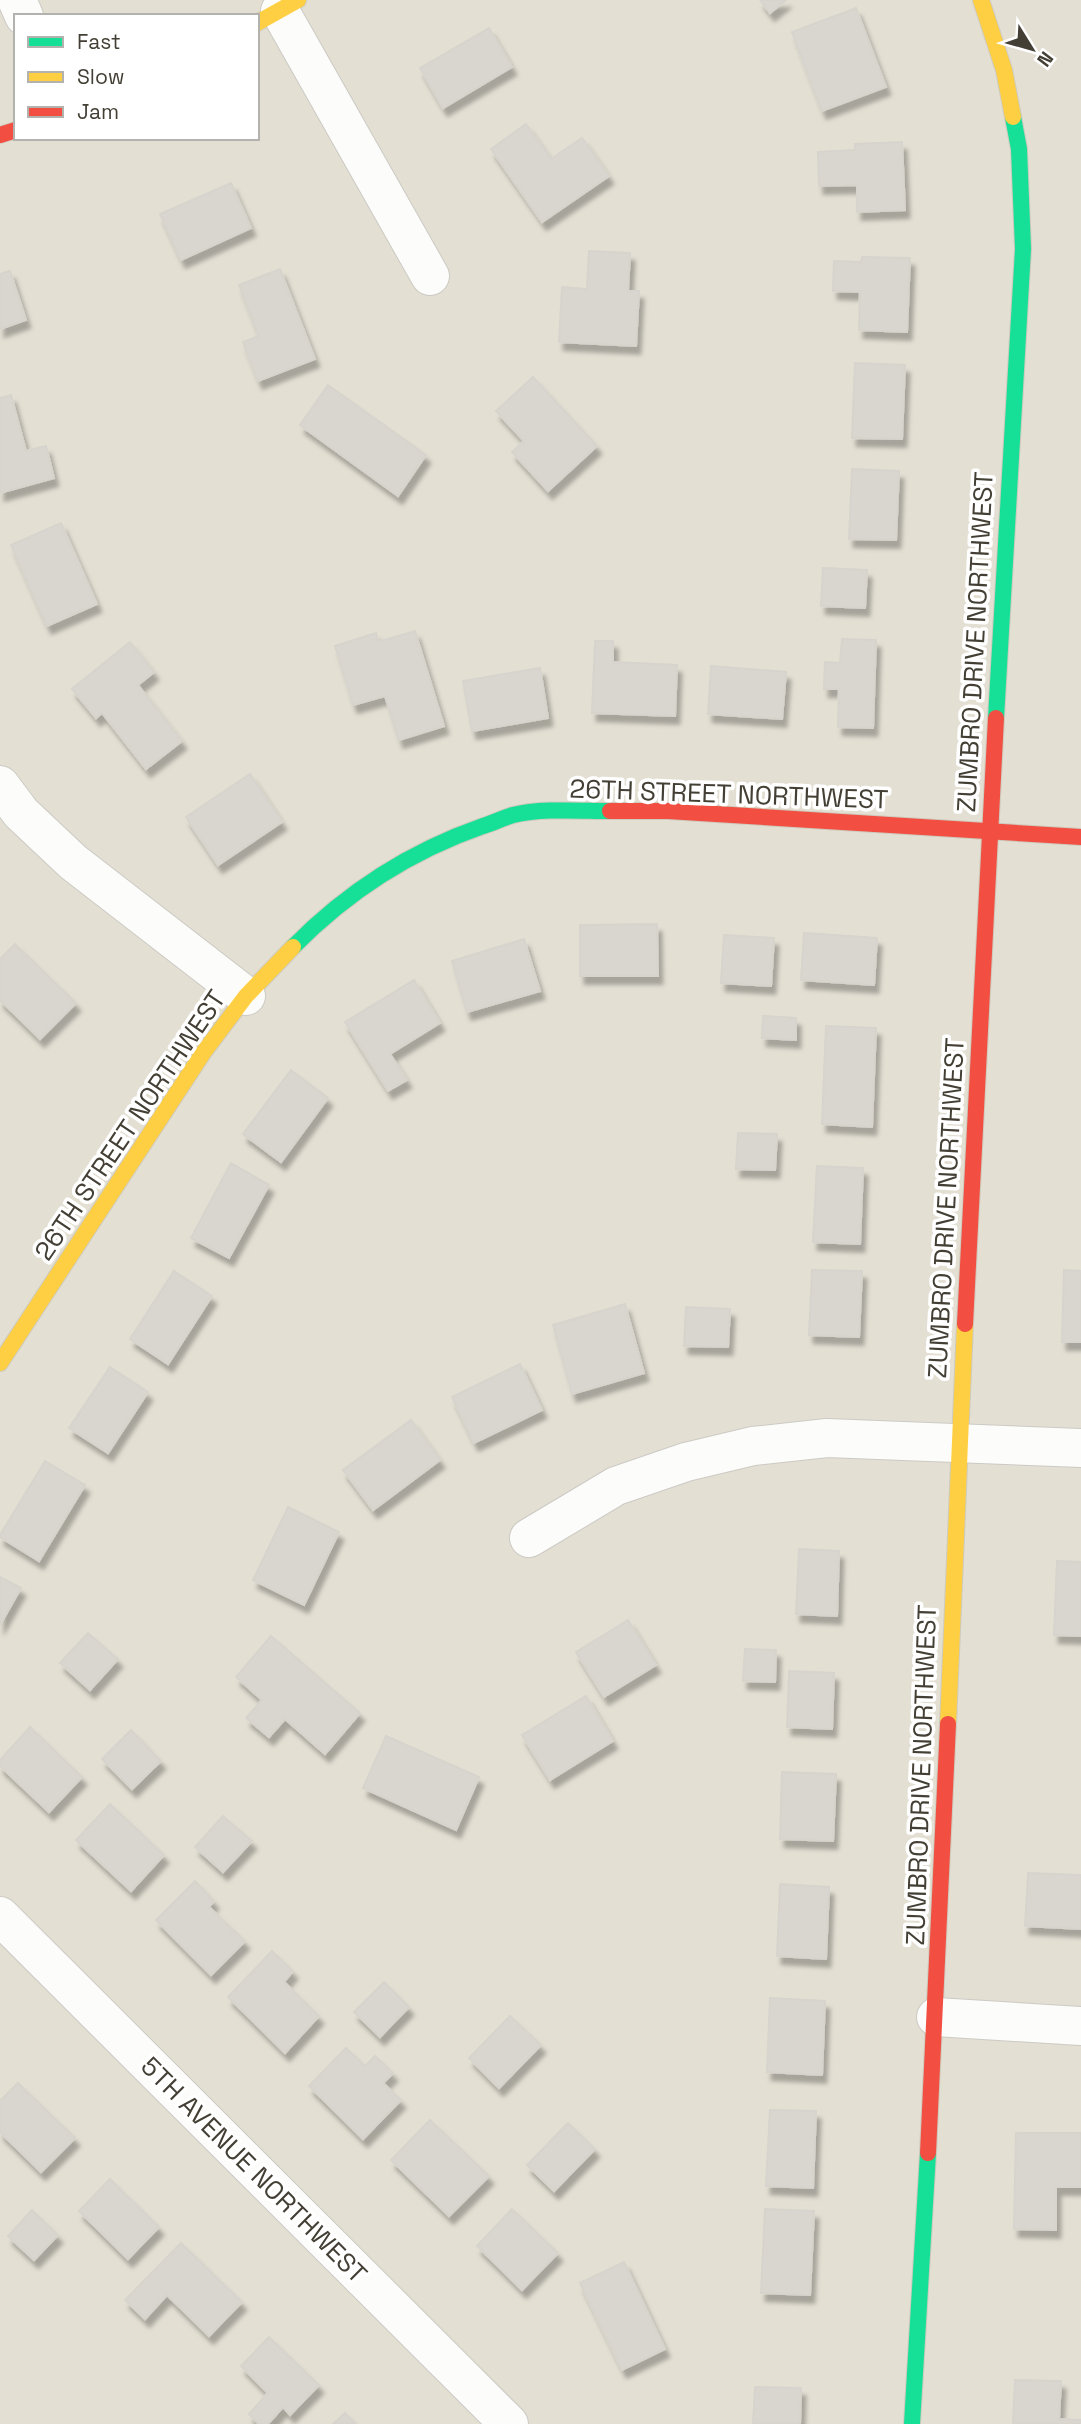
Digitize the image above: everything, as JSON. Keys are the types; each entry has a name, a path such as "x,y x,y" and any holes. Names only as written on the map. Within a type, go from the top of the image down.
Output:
{"street":[{"name":"ZUMBRO DRIVE NORTHWEST","path":"912,2424 936,2018 959,1444 989,830 1023,250 1019,149 1004,71 981,0"},
{"path":"278,11 430,276"},
{"path":"0,785 21,813 74,862 246,996"},
{"name":"26TH STREET NORTHWEST","path":"0,1363 145,1139 246,996 311,929 378,876 452,837 514,815 568,811 668,811 1081,837"},
{"path":"529,1538 616,1486 687,1462 753,1446 827,1438 1081,1448"},
{"name":"5TH AVENUE NORTHWEST","path":"0,1916 509,2424"},
{"path":"936,2018 1081,2026"}],"shaded area":[{"path":"0,0 1081,0 1081,2424 0,2424"}],"building":[{"path":"760,0 786,0 770,13"},
{"path":"856,8 886,87 822,111 792,32"},
{"path":"489,28 512,67 443,108 420,68"},
{"path":"526,124 551,159 582,138 609,176 542,222 491,149"},
{"path":"902,142 905,210 857,212 857,185 819,186 818,152 855,150 855,144"},
{"path":"231,183 251,228 181,260 160,214"},
{"path":"589,251 630,253 628,291 639,291 636,346 559,342 562,287 587,289"},
{"path":"862,257 910,258 907,332 859,330 860,292 833,291 834,261 861,262"},
{"path":"280,269 315,359 258,381 243,342 259,336 239,285"},
{"path":"10,271 26,320 0,329 0,274"},
{"path":"855,363 905,365 902,439 852,438"},
{"path":"533,377 597,446 548,491 512,452 524,441 496,411"},
{"path":"328,385 426,455 398,496 300,425"},
{"path":"11,395 26,451 46,446 54,478 0,493 0,398"},
{"path":"852,469 899,471 896,540 849,539"},
{"path":"61,523 97,604 47,626 11,545"},
{"path":"823,568 867,570 865,608 821,606"},
{"path":"415,631 444,726 399,740 385,696 353,705 335,646 376,633 378,642"},
{"path":"842,639 876,640 873,728 838,727 839,689 824,689 825,662 840,663"},
{"path":"595,641 613,641 613,662 677,665 675,716 592,713"},
{"path":"130,642 154,672 138,685 182,741 146,769 102,713 96,718 72,689"},
{"path":"711,666 786,672 782,719 708,714"},
{"path":"540,668 548,718 472,731 463,681"},
{"path":"250,774 282,822 218,865 186,817"},
{"path":"657,924 658,976 580,976 580,925"},
{"path":"804,933 877,938 874,985 801,980"},
{"path":"724,935 774,938 771,986 721,983"},
{"path":"524,939 540,991 467,1012 452,961"},
{"path":"15,944 76,1003 40,1039 0,1000 0,959"},
{"path":"414,980 440,1023 390,1054 407,1080 388,1091 345,1022"},
{"path":"763,1016 796,1018 796,1040 762,1038"},
{"path":"826,1026 876,1028 872,1127 822,1124"},
{"path":"291,1070 328,1098 281,1162 243,1134"},
{"path":"738,1133 777,1134 775,1170 736,1169"},
{"path":"231,1163 269,1185 229,1258 191,1238"},
{"path":"817,1166 863,1168 860,1244 813,1242"},
{"path":"812,1270 862,1271 859,1337 809,1335"},
{"path":"1064,1270 1081,1271 1081,1342 1062,1342"},
{"path":"174,1271 212,1296 168,1364 130,1339"},
{"path":"625,1304 644,1373 572,1394 553,1325"},
{"path":"686,1307 730,1309 728,1347 684,1346"},
{"path":"520,1364 542,1410 474,1443 452,1397"},
{"path":"110,1367 148,1392 108,1453 69,1428"},
{"path":"411,1420 440,1460 373,1510 343,1470"},
{"path":"45,1461 85,1485 39,1561 0,1535"},
{"path":"288,1507 339,1532 304,1605 253,1580"},
{"path":"799,1549 839,1551 837,1616 796,1614"},
{"path":"1057,1561 1081,1562 1081,1636 1054,1635"},
{"path":"0,1577 21,1588 0,1625"},
{"path":"628,1620 656,1665 604,1697 576,1652"},
{"path":"88,1633 118,1659 90,1690 60,1663"},
{"path":"271,1636 360,1713 325,1754 285,1719 269,1737 246,1718 262,1700 236,1677"},
{"path":"745,1649 776,1650 775,1682 743,1681"},
{"path":"789,1671 834,1673 832,1729 787,1727"},
{"path":"586,1696 613,1741 550,1780 522,1735"},
{"path":"30,1727 82,1777 49,1812 0,1766 0,1760"},
{"path":"131,1730 161,1761 132,1789 102,1759"},
{"path":"386,1736 479,1777 456,1830 363,1788"},
{"path":"782,1772 836,1774 833,1841 780,1839"},
{"path":"110,1804 164,1855 131,1891 76,1840"},
{"path":"223,1816 252,1841 223,1872 195,1847"},
{"path":"1028,1873 1081,1875 1081,1929 1025,1926"},
{"path":"195,1881 214,1901 209,1907 245,1941 211,1975 156,1920"},
{"path":"780,1884 829,1887 826,1959 777,1956"},
{"path":"272,1951 293,1971 284,1982 319,2016 285,2053 228,1997"},
{"path":"384,1982 409,2007 380,2037 354,2012"},
{"path":"770,1998 825,2001 822,2075 767,2072"},
{"path":"510,2016 541,2045 499,2088 469,2058"},
{"path":"346,2048 365,2066 375,2056 393,2073 383,2083 401,2100 363,2139 309,2086"},
{"path":"18,2083 75,2138 41,2172 0,2132 0,2101"},
{"path":"770,2110 816,2111 813,2188 766,2186"},
{"path":"430,2120 489,2176 449,2216 391,2160"},
{"path":"568,2123 595,2149 554,2191 527,2165"},
{"path":"1016,2133 1081,2133 1081,2187 1056,2187 1056,2230 1014,2229"},
{"path":"110,2179 159,2227 128,2259 79,2211"},
{"path":"512,2209 558,2253 522,2290 477,2246"},
{"path":"765,2209 814,2211 810,2295 761,2293"},
{"path":"32,2210 58,2235 34,2260 8,2236"},
{"path":"181,2243 242,2302 209,2336 167,2295 145,2319 125,2300"},
{"path":"624,2262 665,2349 622,2370 580,2283"},
{"path":"269,2337 319,2385 290,2415 283,2407 268,2424 259,2424 249,2414 268,2393 241,2366"},
{"path":"1015,2380 1061,2381 1059,2419 1081,2420 1081,2424 1013,2424"},
{"path":"755,2387 801,2388 800,2424 753,2424"},
{"path":"345,2413 356,2424 333,2424"}],"traffic: fast":[{"path":"996,718 1023,249 1019,149 1013,117"},
{"path":"293,947 313,927 357,892 405,861 456,836 509,816 536,811 610,811"},
{"path":"912,2424 928,2153"}],"traffic: slow":[{"path":"259,22 298,0"},
{"path":"981,0 1004,70 1013,117"},
{"path":"0,1363 203,1053 246,996 293,947"},
{"path":"948,1724 965,1324"}],"traffic: jam":[{"path":"0,135 14,131"},
{"path":"965,1324 996,718"},
{"path":"610,811 668,811 1081,837"},
{"path":"928,2153 948,1724"}]}
